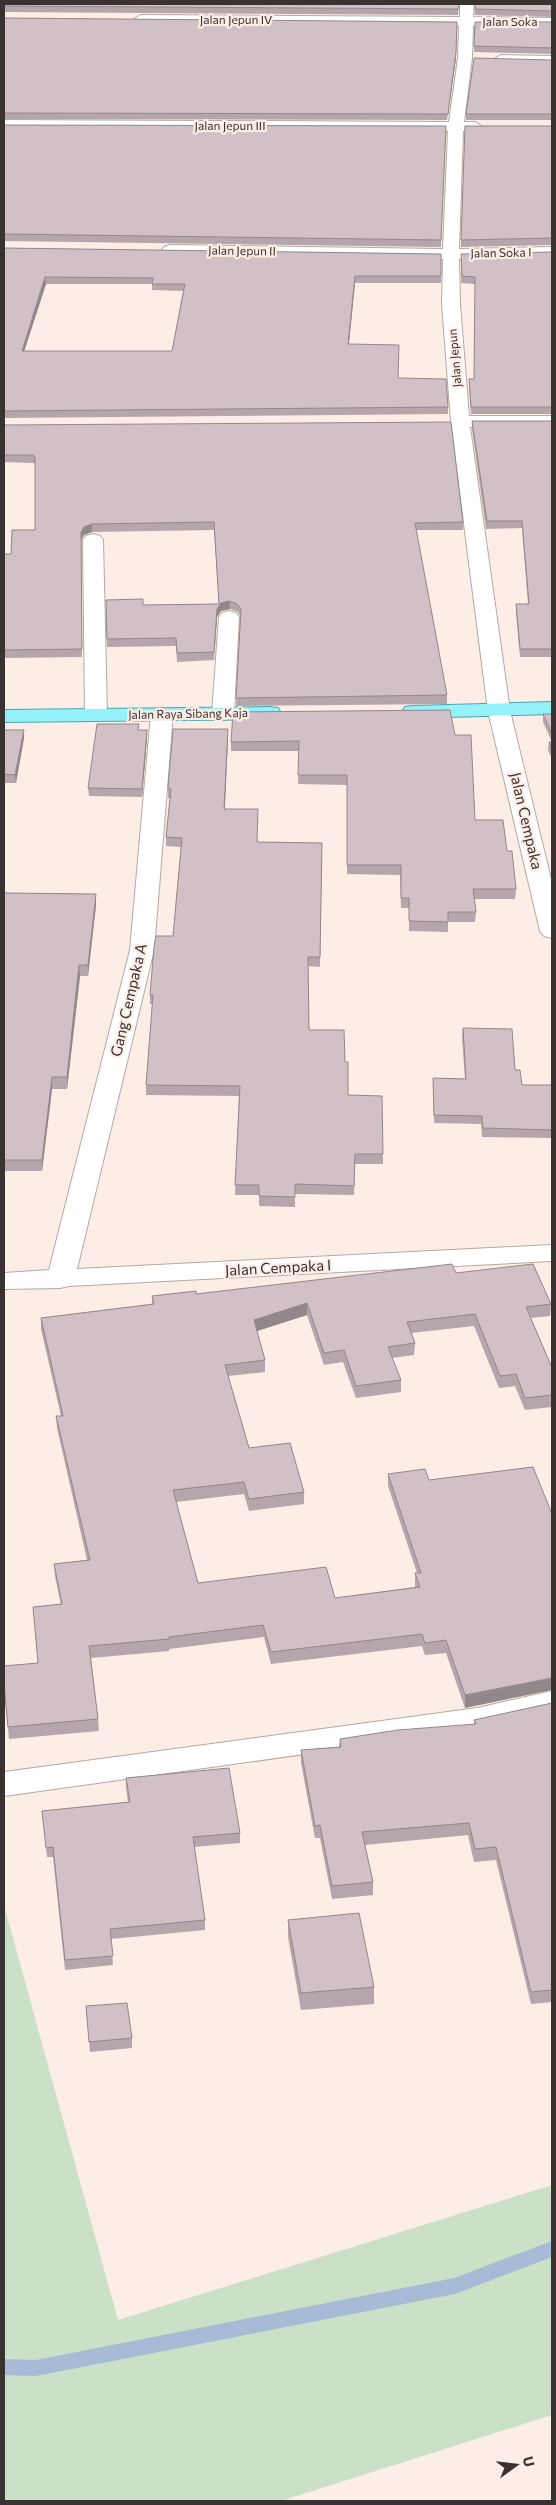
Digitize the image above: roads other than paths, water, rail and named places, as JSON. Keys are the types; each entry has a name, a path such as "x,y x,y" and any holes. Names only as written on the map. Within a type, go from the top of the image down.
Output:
{"main road":[{"path":"391,712 499,711 552,708"},
{"name":"Jalan Raya Sibang Kaja","path":"4,716 292,713"}],"street":[{"name":"Jalan Jepun","path":"467,4 468,22 465,58 456,126 451,304 460,422 499,711"},
{"name":"Jalan Jepun IV","path":"122,19 468,22"},
{"name":"Jalan Soka","path":"468,22 552,22"},
{"path":"465,58 552,60"},
{"name":"Jalan Jepun III","path":"4,125 495,127"},
{"name":"Jalan Jepun II","path":"153,250 451,254"},
{"name":"Jalan Soka I","path":"451,254 552,252"},
{"path":"441,422 552,421"},
{"path":"93,540 96,715"},
{"path":"223,714 229,617"},
{"name":"Jalan Cempaka","path":"499,711 552,931"},
{"name":"Gang Cempaka A","path":"60,1280 142,950 162,714"},
{"name":"Jalan Cempaka I","path":"4,1281 60,1280 552,1253"},
{"path":"4,1784 477,1719 552,1702"}],"waterway":[{"path":"4,2367 36,2368 455,2286 552,2249"}]}
